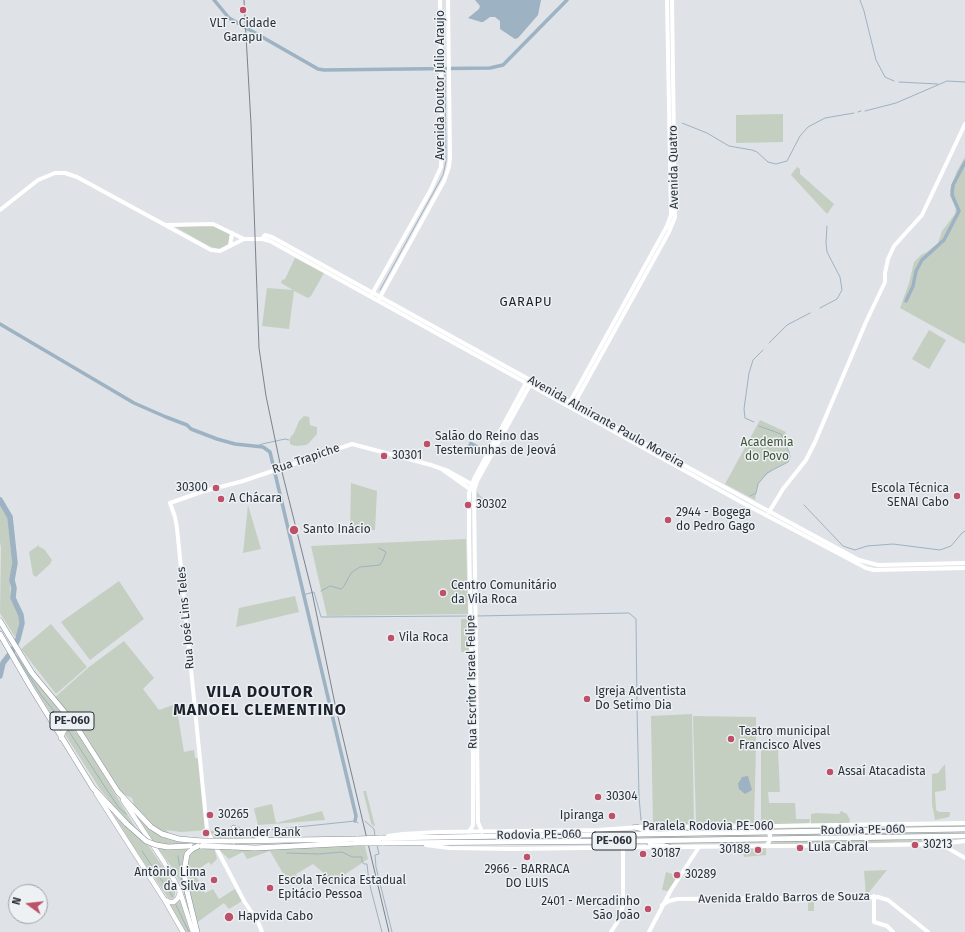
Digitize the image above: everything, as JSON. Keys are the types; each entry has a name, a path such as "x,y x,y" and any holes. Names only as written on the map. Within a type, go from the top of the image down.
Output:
{"highway":[{"name":"PE-060","path":"1,623 32,672 76,726 118,792 151,827 162,834 200,845"},
{"name":"PE-060","path":"0,634 92,788 127,824 146,840 156,845 168,847 200,845 255,848 357,841"},
{"path":"61,738 66,728 76,726"},
{"path":"635,827 661,834"},
{"path":"234,828 272,840"},
{"name":"Rodovia PE-060","path":"200,845 233,841 381,841 553,832 661,834 965,829"},
{"name":"Rodovia PE-060","path":"420,844 965,836"},
{"name":"PE-060","path":"381,841 420,844"},
{"path":"639,841 669,847"},
{"path":"197,932 185,883 184,872 187,854 192,849 200,845"}],"main road":[{"path":"92,788 184,932"},
{"path":"118,792 164,862 180,892 193,932"},
{"path":"164,899 169,902 174,902 178,898 180,892"}],"street":[{"name":"Avenida Doutor Júlio Araujo","path":"371,294 430,191 439,172 442,160 440,0"},
{"name":"Avenida Doutor Júlio Araujo","path":"379,299 444,181 448,170 450,157 448,0"},
{"name":"Avenida Quatro","path":"667,0 671,67"},
{"name":"Avenida Quatro","path":"572,403 670,219 672,0"},
{"path":"769,512 783,489 806,460 885,282 884,273 894,246 922,215 965,124"},
{"name":"Avenida Almirante Paulo Moreira","path":"0,210 38,180 55,173 65,173 77,177 167,225 210,250 220,251 244,239"},
{"name":"Avenida Almirante Paulo Moreira","path":"167,225 218,225 244,239 262,239 306,259 743,503 866,568 874,570 965,568"},
{"path":"230,246 232,233"},
{"name":"Avenida Almirante Paulo Moreira","path":"379,299 859,560 873,564 906,565 965,563"},
{"path":"473,487 528,384"},
{"name":"Rua Trapiche","path":"170,503 352,444 448,471 473,487"},
{"name":"Rua Escritor Israel Felipe","path":"469,832 473,825 473,614 468,534 473,487"},
{"name":"Rua José Lins Teles","path":"170,503 176,517 178,528 207,830 244,901 258,922 261,931"},
{"name":"Rua Escritor Israel Felipe","path":"473,619 478,822 482,832"},
{"name":"Paralela Rodovia PE-060","path":"381,841 403,834 553,832 635,827 965,823"},
{"path":"761,826 769,833 770,839 767,846"},
{"path":"553,832 551,842 554,848"},
{"name":"Paralela Rodovia PE-060","path":"420,844 449,848 511,849 941,844 965,841"},
{"path":"941,844 965,858"},
{"path":"649,932 662,905 699,847"},
{"path":"611,932 618,921 623,906 623,848"},
{"path":"669,894 672,898 677,900"},
{"path":"874,896 874,922 887,926 893,932"},
{"name":"Avenida Eraldo Barros de Souza","path":"662,905 669,901 677,900 874,896 888,900 928,932"}],"green space":[{"path":"783,114 783,142 736,143 736,115"},
{"path":"965,157 965,344 900,308 909,283 914,262 938,243 942,231 955,214 956,207 950,190 957,171"},
{"path":"797,167 800,169 800,174 834,204 827,214 791,175"},
{"path":"215,225 230,234 228,244 219,249 211,247 175,227"},
{"path":"295,258 324,273 311,296 308,298 294,291 289,329 262,326 267,288 293,290 281,283 282,280 285,279"},
{"path":"929,330 946,340 929,369 912,359"},
{"path":"304,416 309,417 310,425 317,427 317,434 306,445 292,445 290,444 290,438 299,421"},
{"name":"Academia do Povo","path":"760,420 786,432 783,438 790,457 788,462 772,470 758,484 755,500 725,484"},
{"path":"351,483 377,491 375,530 350,531"},
{"path":"477,492 488,504 476,504"},
{"path":"0,504 8,516 13,558 10,580 11,601 20,617 17,634 15,637 0,613"},
{"path":"248,505 261,549 243,553"},
{"path":"466,539 468,614 327,616 311,546"},
{"path":"39,545 39,547 44,549 52,560 50,564 36,577 33,575 29,552"},
{"path":"119,581 144,619 90,660 61,622"},
{"path":"295,596 299,612 236,627 239,608"},
{"path":"461,619 471,619 471,652 461,652"},
{"path":"51,624 87,667 56,694 21,649"},
{"path":"124,641 154,678 143,689 159,710 176,704 184,752 194,750 195,758 200,759 207,830 181,832 166,830 174,838 151,827 136,811 132,798 118,792 81,733 54,698 89,667"},
{"path":"18,656 33,678 69,723 64,724 61,730 16,657"},
{"path":"692,714 694,825 653,825 651,716"},
{"path":"693,716 756,717 754,823 696,823"},
{"path":"72,728 84,742 132,822 167,873 175,889 175,895 172,899 168,898 131,843 112,812 129,830 123,817 100,789 66,736 66,730"},
{"path":"761,748 778,750 780,792 768,792 769,803 795,803 796,819 810,819 809,823 761,825"},
{"path":"945,764 946,790 935,792 936,810 939,812 950,812 950,814 949,817 935,820 932,804 932,774 938,773"},
{"path":"363,791 366,791 375,826 371,823"},
{"path":"272,804 276,823 322,811 325,820 258,825 254,809"},
{"path":"841,811 847,814 850,820 849,823 811,824 811,814 839,814"},
{"path":"132,812 160,835 168,839 178,842 206,844 170,845 170,850 190,849 186,853 182,873 190,912 180,882 171,866"},
{"path":"965,825 965,828 771,831 769,827"},
{"path":"229,830 255,837 211,839 209,831"},
{"path":"965,832 965,834 771,838 771,834"},
{"path":"767,834 767,837 554,841 553,838"},
{"path":"935,839 937,842 770,844 772,841"},
{"path":"765,841 765,843 670,844 656,844 654,842"},
{"path":"364,843 368,859 329,885 326,875 313,864 296,874 300,884 296,883 294,880 288,882 270,851 247,859 243,852 229,859 219,850 220,847"},
{"path":"193,846 214,847 217,859 211,865 209,862 194,872 205,893 213,889 219,899 235,889 242,901 229,909 224,903 195,924 187,891 186,861"},
{"path":"743,848 766,848 766,855 744,857"},
{"path":"887,870 866,896 864,871"},
{"path":"666,872 678,876 668,891 662,890"},
{"path":"180,898 191,932 186,932 169,904 176,903"},
{"path":"808,901 814,901 814,911 808,911"}],"water":[{"path":"475,0 541,0 538,15 518,38 515,39 500,29 500,21 495,17 490,17 483,22 468,18 479,9 480,6"},
{"path":"470,441 481,447 478,452 468,446"},
{"path":"748,776 752,790 745,794 739,789 738,784 742,777"}],"waterway":[{"path":"214,0 229,18 318,69 324,70 490,68 503,65 567,0"},
{"path":"860,0 876,60 885,77 894,81"},
{"path":"380,290 443,175 446,161 445,69"},
{"path":"865,111 896,103 947,81 965,82"},
{"path":"899,82 938,84"},
{"path":"682,123 707,133 729,146 757,152 768,162 776,164 787,161 800,136 808,127 825,118 854,113"},
{"path":"906,301 913,286 916,271 922,260 944,240 959,211 952,195 953,185 965,162"},
{"path":"820,308 837,299 842,290 840,277 827,252 827,226"},
{"path":"769,343 787,325 810,313"},
{"path":"0,324 134,403 217,439 235,444 263,447 270,452 356,816 355,821"},
{"path":"754,422 745,418 744,409 749,373 753,360 763,350"},
{"path":"750,496 756,493 758,484 767,473 788,462 790,457 781,434 759,426"},
{"path":"257,446 285,439 289,440"},
{"path":"0,500 10,517 15,563 12,580 14,588 13,598 21,615 22,623 18,639 13,650 3,663 0,676"},
{"path":"804,505 843,546 855,550 867,546 893,544 940,550 951,546 965,531"},
{"path":"321,591 330,586 341,589 351,573 355,570 360,567 380,565 386,552 379,548"},
{"path":"303,595 314,592 321,617 468,616"},
{"path":"477,616 629,613 636,619 639,797 641,820"},
{"path":"13,650 41,695 64,723"},
{"path":"68,730 119,808 126,814"},
{"path":"248,831 355,821 358,823"},
{"path":"365,821 374,829 375,836"},
{"path":"377,845 379,854 375,855 376,867 392,932"},
{"path":"142,851 173,897"},
{"path":"287,853 319,854 342,852 352,857 362,857 362,862 367,864 369,882 382,932"},
{"path":"178,856 182,882 180,883"},
{"path":"176,905 189,932"}],"tram line":[{"path":"244,0 251,124 259,348 266,396 281,468 312,592 335,704 389,932"}],"place":[{"name":"VLT - Cidade Garapu","path":"243,10"},
{"name":"Salão do Reino das Testemunhas de Jeová","path":"427,444"},
{"name":"30301","path":"384,456"},
{"name":"30300","path":"216,488"},
{"name":"Escola Técnica SENAI Cabo","path":"957,496"},
{"name":"A Chácara","path":"221,499"},
{"name":"30302","path":"468,505"},
{"name":"2944 - Bogega do Pedro Gago","path":"668,520"},
{"name":"Santo Inácio","path":"294,530"},
{"name":"Centro Comunitário da Vila Roca","path":"443,593"},
{"name":"Vila Roca","path":"391,638"},
{"name":"Igreja Adventista Do Setimo Dia","path":"587,699"},
{"name":"Teatro municipal Francisco Alves","path":"731,739"},
{"name":"Assaí Atacadista","path":"830,772"},
{"name":"30304","path":"598,797"},
{"name":"30265","path":"210,815"},
{"name":"Ipiranga","path":"612,816"},
{"name":"Santander Bank","path":"206,833"},
{"name":"30213","path":"915,845"},
{"name":"Lula Cabral","path":"800,848"},
{"name":"30188","path":"758,850"},
{"name":"30187","path":"643,854"},
{"name":"2966 - BARRACA DO LUIS","path":"527,857"},
{"name":"30289","path":"677,875"},
{"name":"Antônio Lima da Silva","path":"214,880"},
{"name":"Escola Técnica Estadual Epitácio Pessoa","path":"270,888"},
{"name":"2401 - Mercadinho São João","path":"648,909"},
{"name":"Hapvida Cabo","path":"229,917"}],"district":[{"name":"GARAPU","path":"526,302"},
{"name":"VILA DOUTOR MANOEL CLEMENTINO","path":"260,702"}]}
